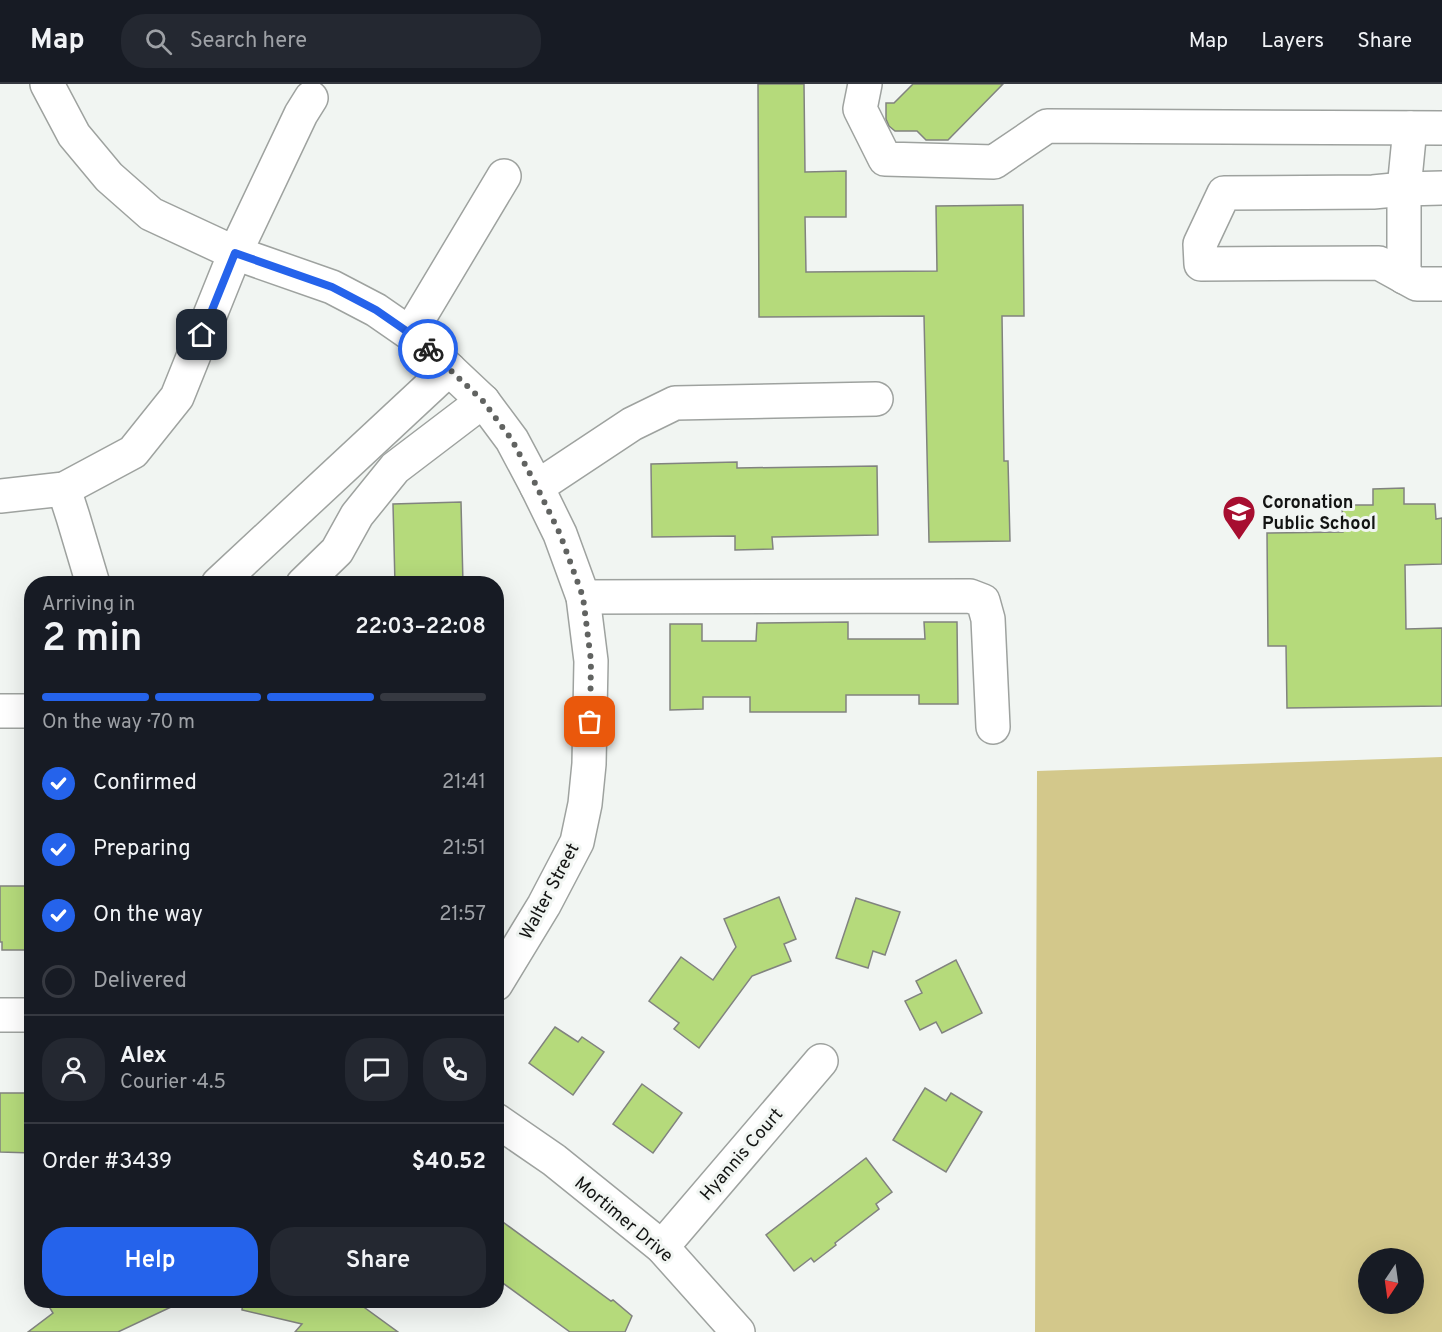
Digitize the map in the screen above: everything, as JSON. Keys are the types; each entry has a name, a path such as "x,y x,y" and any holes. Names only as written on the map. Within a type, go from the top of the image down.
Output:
{"street":[{"name":"Walter Street","path":"47,84 74,135 109,177 151,214 235,253 332,287 376,310 415,337 483,401 512,440 537,487 560,534 583,597 591,661 589,752 585,804 577,842 544,905 504,971"},
{"path":"865,84 860,109 885,159 994,162 1047,126 1442,128"},
{"path":"0,496 64,489 133,452 177,397 235,253 301,114 311,98"},
{"path":"1404,277 1404,189 1410,128"},
{"path":"410,333 504,176"},
{"path":"1442,188 1373,192 1224,193 1200,244 1201,264 1379,262 1417,284 1442,284"},
{"path":"227,576 449,369"},
{"path":"537,487 632,424 675,403 876,399"},
{"path":"311,576 337,551 357,515 395,468 483,401"},
{"path":"64,489 91,576"},
{"path":"583,597 970,596 983,601 988,619 993,727"},
{"path":"0,711 24,711"},
{"path":"0,1015 24,1015"},
{"name":"Hyannis Court","path":"662,1246 821,1061"},
{"name":"Mortimer Drive","path":"504,1126 554,1160 662,1246 738,1332"}],"shaded area":[{"path":"1442,757 1442,1332 1035,1332 1037,771"}],"building":[{"path":"758,84 804,84 805,172 846,171 846,217 805,217 806,272 937,271 936,206 1023,205 1024,316 1002,316 1004,461 1008,461 1010,541 929,542 924,316 759,317"},
{"path":"913,84 1003,84 948,140 926,140 917,131 895,131 886,119 886,103 894,103"},
{"path":"737,462 737,468 877,466 878,535 772,537 773,549 735,550 735,536 652,537 651,464"},
{"path":"1404,488 1404,504 1435,504 1436,519 1442,518 1442,564 1405,565 1406,629 1442,628 1442,706 1287,708 1286,646 1268,646 1267,533 1343,532 1342,505 1373,505 1373,489"},
{"path":"461,502 463,576 395,576 393,504"},
{"path":"848,622 848,639 925,639 924,622 957,622 958,704 919,704 919,695 846,695 846,712 750,712 750,697 703,697 703,709 670,710 670,624 702,624 702,641 756,641 757,623"},
{"path":"0,886 24,886 24,950 2,950 2,942 0,942"},
{"path":"779,897 796,939 784,944 791,961 752,976 699,1048 674,1029 679,1023 649,1001 681,957 713,980 736,947 724,919"},
{"path":"856,898 900,912 885,955 873,951 868,968 836,958"},
{"path":"956,960 982,1013 942,1033 936,1022 920,1030 905,1001 922,993 916,981"},
{"path":"555,1027 578,1042 582,1037 604,1052 573,1095 529,1063"},
{"path":"642,1084 682,1113 653,1153 613,1124"},
{"path":"925,1088 946,1101 951,1093 982,1112 946,1172 893,1140"},
{"path":"0,1093 24,1093 24,1153 0,1152"},
{"path":"866,1158 892,1192 876,1204 879,1209 835,1243 836,1245 814,1262 811,1258 794,1271 766,1235"},
{"path":"504,1223 632,1316 625,1332 570,1332 504,1284"},
{"path":"50,1308 169,1308 118,1332 28,1332 53,1313"},
{"path":"242,1308 365,1308 398,1332 295,1332 302,1324 242,1310"}],"way so far":[{"path":"428,349 483,401 512,440 560,534 583,597 591,661 590,722"}],"place":[{"name":"Coronation Public School","path":"1239,541"}],"route":[{"path":"202,335 235,253 332,287 376,310 415,337 428,349"}]}
